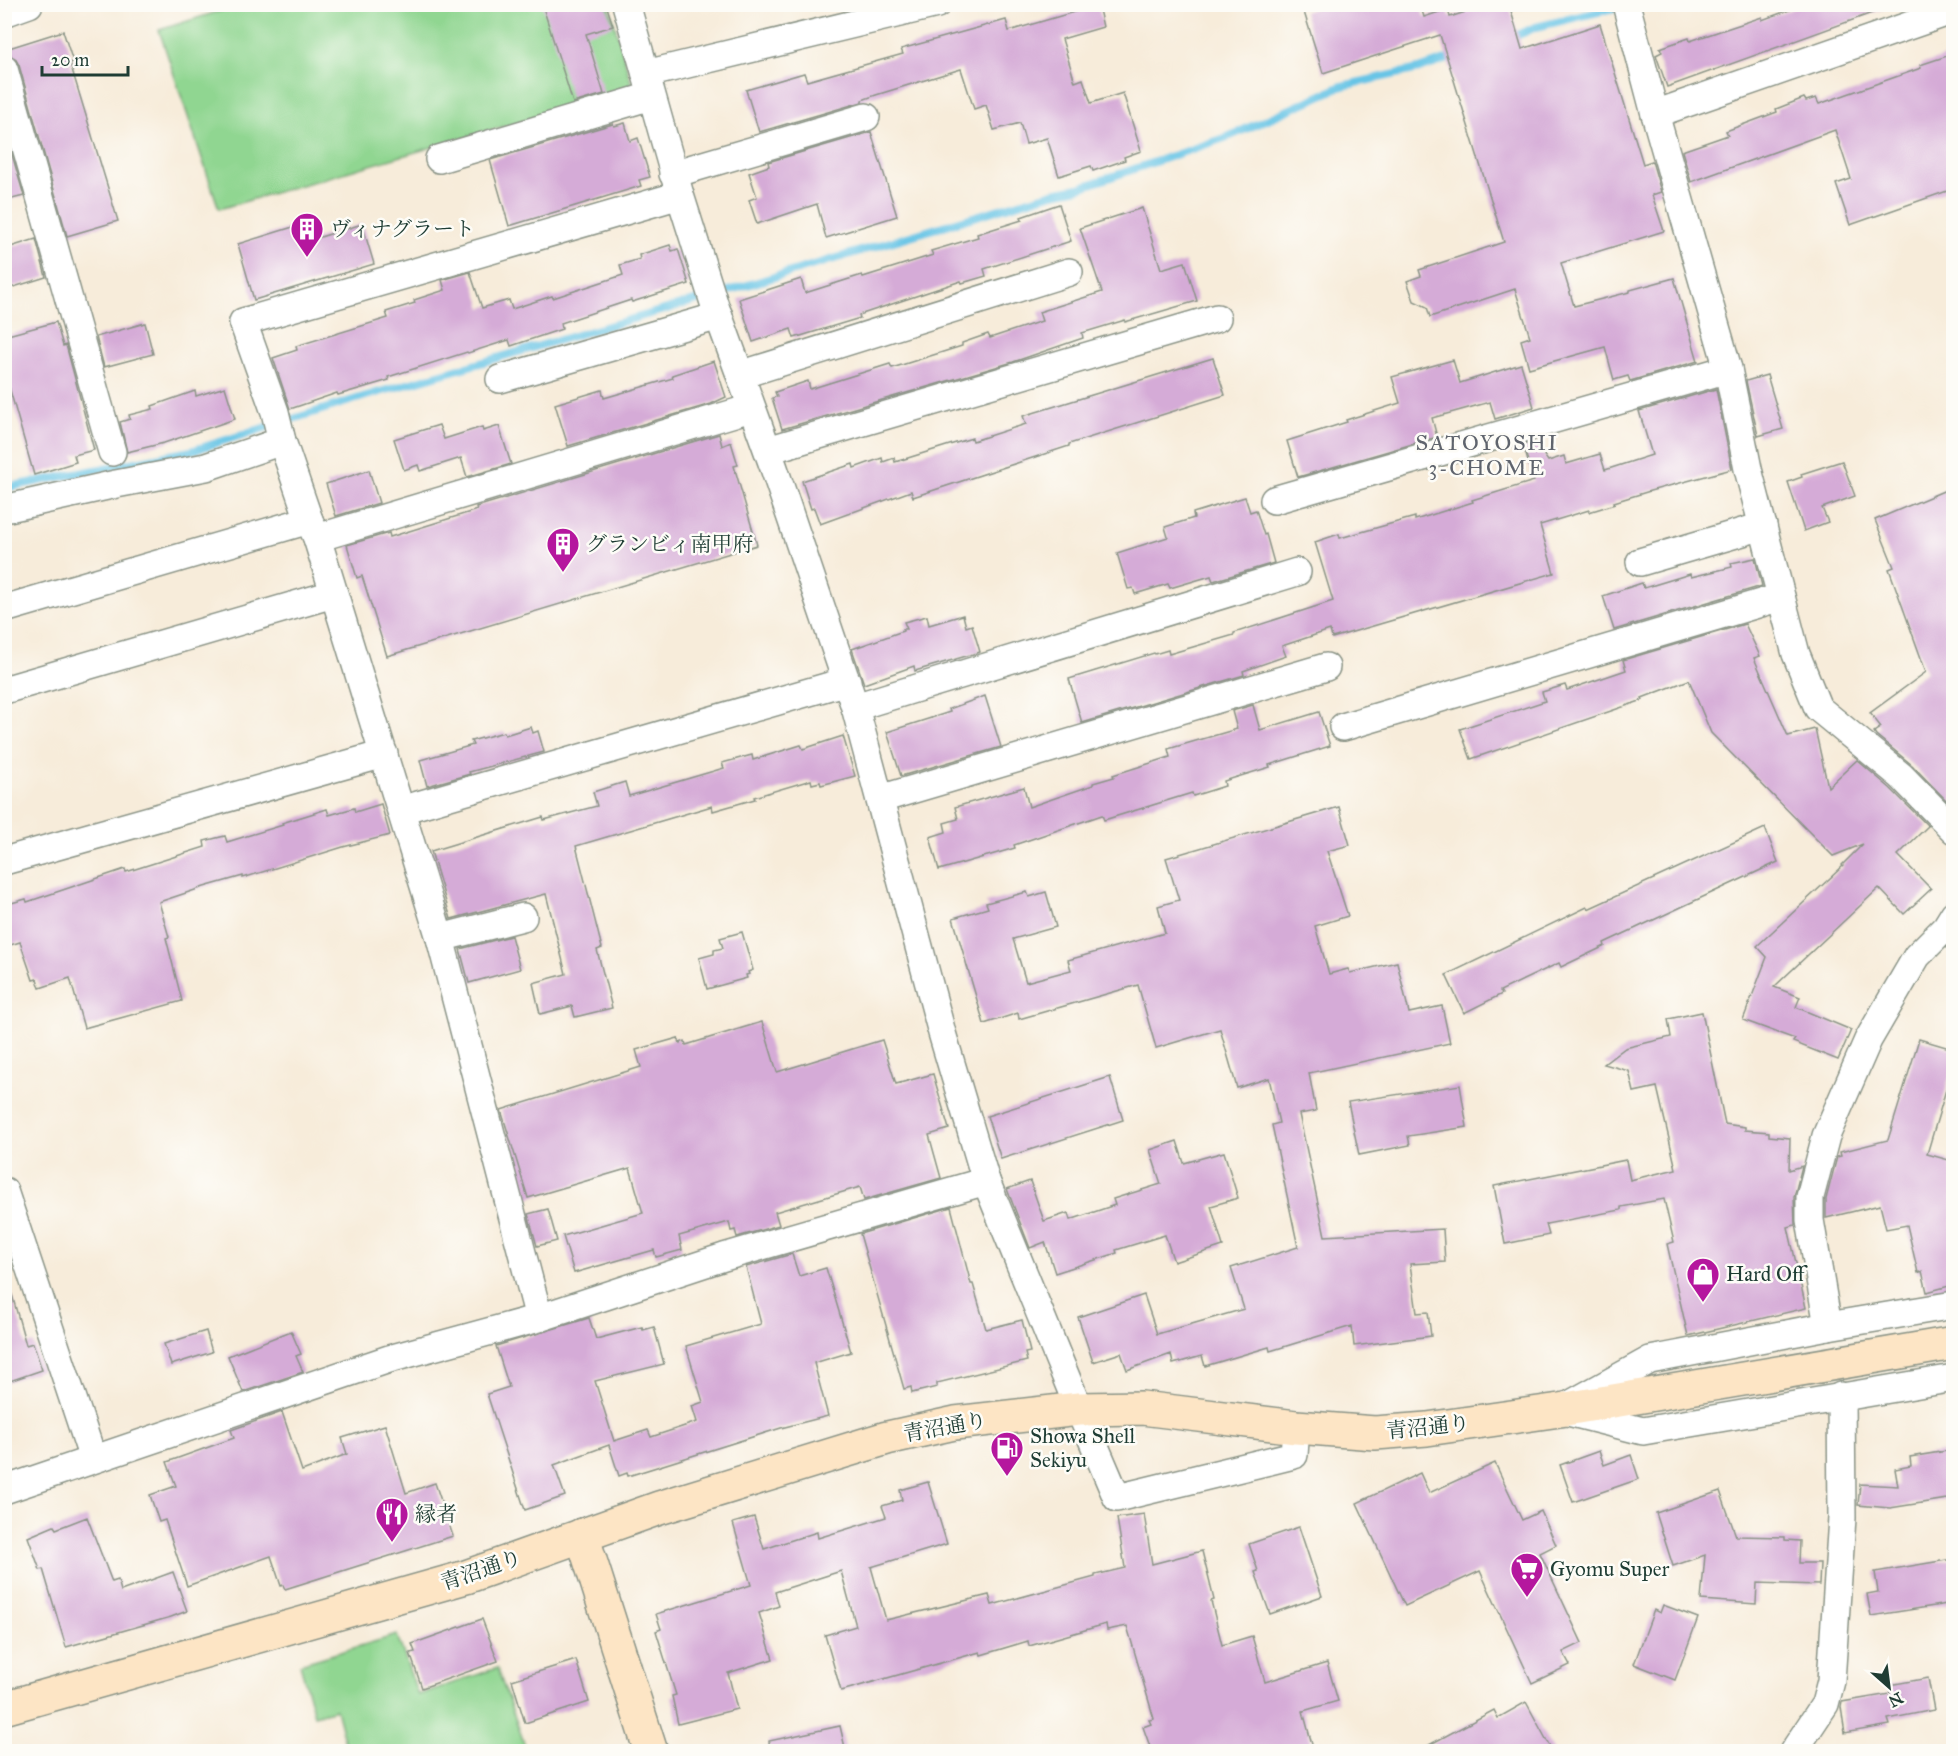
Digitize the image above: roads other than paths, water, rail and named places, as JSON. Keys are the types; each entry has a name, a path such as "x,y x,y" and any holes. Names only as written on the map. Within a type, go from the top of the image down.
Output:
{"street":[{"path":"4,13 29,4"},
{"path":"626,4 677,184 714,302 768,450 855,706 942,1033 986,1181 1078,1409 1117,1498 1294,1455 1296,1427"},
{"path":"439,159 649,85 937,4"},
{"path":"1626,4 1728,369 1748,469 1796,654 1818,708 1901,776 1953,830"},
{"path":"1655,114 1953,10"},
{"path":"4,69 112,452"},
{"path":"539,1318 440,938 402,810 313,529 243,322 677,184 866,117"},
{"path":"740,375 1069,272"},
{"path":"500,379 714,302"},
{"path":"768,450 1217,318"},
{"path":"1274,500 1728,369"},
{"path":"4,609 313,529 752,408"},
{"path":"4,509 206,467 279,429"},
{"path":"1640,562 1763,526"},
{"path":"855,706 1297,572"},
{"path":"4,690 333,594"},
{"path":"1342,727 1781,597"},
{"path":"880,799 1326,667"},
{"path":"402,810 847,681"},
{"path":"4,861 384,754"},
{"path":"1828,1326 1810,1220 1810,1197 1826,1136 1868,1040 1917,956 1946,927 1953,914"},
{"path":"440,938 523,917"},
{"path":"4,1490 389,1359 539,1318 724,1257 986,1181"},
{"path":"4,1191 93,1459"},
{"path":"1560,1410 1650,1360 1953,1305"},
{"name":"青沼通り","path":"4,1708 466,1577 659,1508 887,1438 955,1423 1078,1409 1142,1407 1296,1427 1375,1433 1427,1429 1560,1410 1953,1343"},
{"path":"1560,1410 1643,1431 1953,1378"},
{"path":"1793,1752 1825,1704 1831,1680 1842,1518 1841,1396"},
{"path":"582,1535 651,1752"}],"waterway":[{"path":"1509,39 1536,27 1614,8"},
{"path":"4,488 191,451 366,396 691,302 1053,193 1079,188 1230,136 1342,86 1419,69 1457,56"}],"place":[{"name":"ヴィナグラート","path":"307,258"},
{"name":"グランビィ南甲府","path":"563,573"},
{"name":"Hard Off","path":"1703,1303"},
{"name":"Showa Shell Sekiyu","path":"1007,1477"},
{"name":"縁者","path":"392,1543"},
{"name":"Gyomu Super","path":"1527,1598"}],"district":[{"name":"SATOYOSHI 3-CHOME","path":"1487,455"}]}
